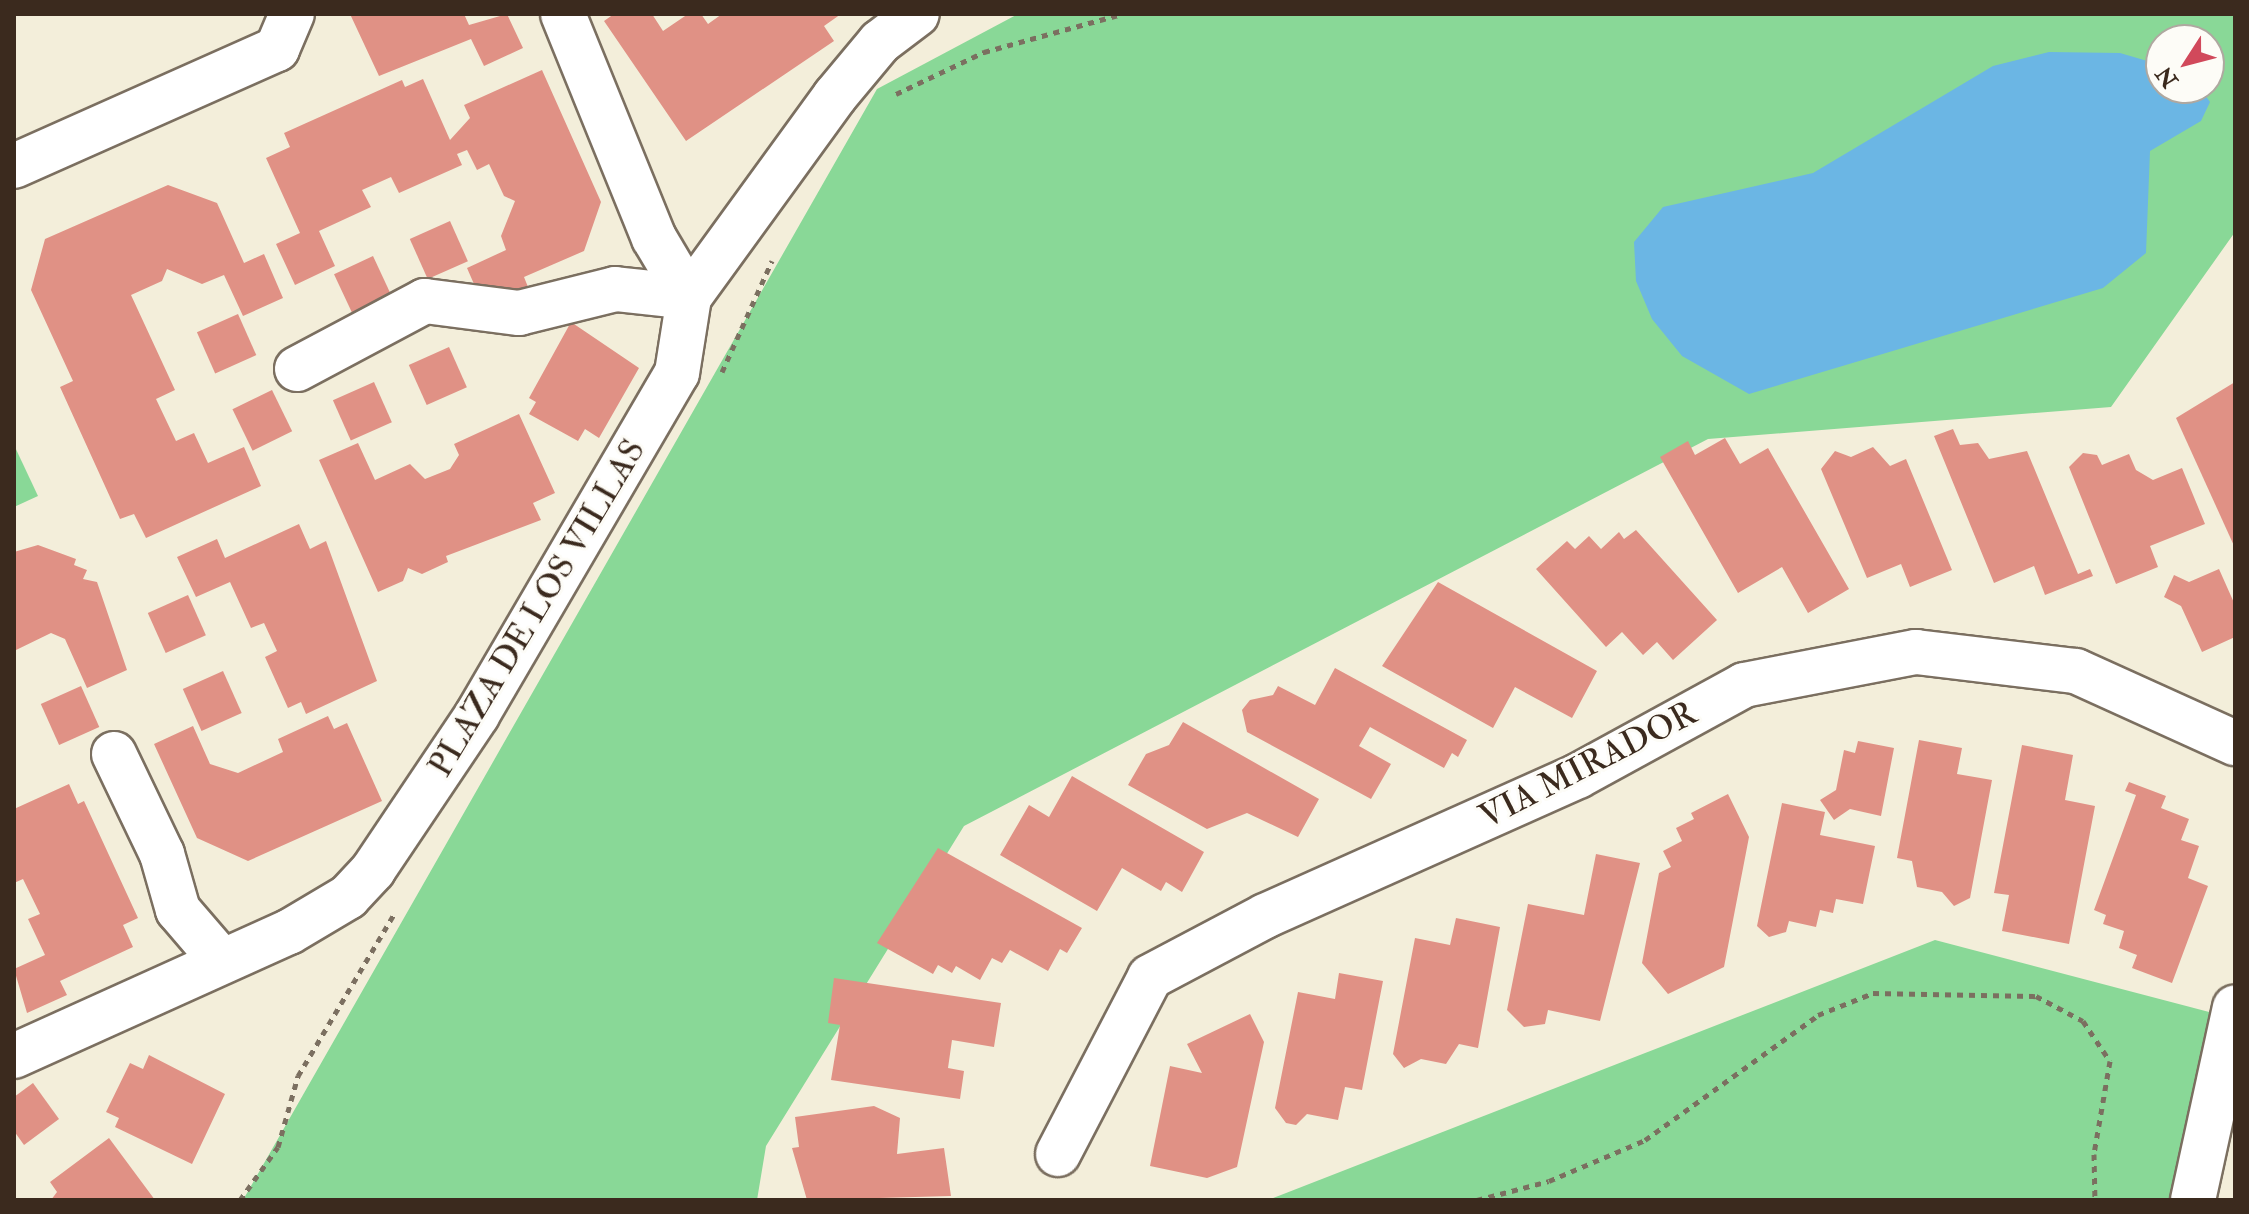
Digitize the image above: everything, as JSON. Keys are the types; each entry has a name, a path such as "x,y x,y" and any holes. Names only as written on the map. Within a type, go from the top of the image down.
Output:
{"street":[{"path":"14,166 277,49 292,14"},
{"path":"563,14 658,247 689,297"},
{"name":"PLAZA DE LOS VILLAS","path":"14,1056 324,913 397,840 677,373 689,297 835,96 880,42 917,14"},
{"path":"297,369 425,301 519,313 615,289 689,297"},
{"name":"VIA MIRADOR","path":"1058,1154 1150,977 1265,916 1578,776 1744,685 1916,652 2061,669 2235,743"},
{"path":"114,754 162,854 178,910 221,960"},
{"path":"2193,1200 2235,1008"}],"path":[{"path":"1477,1200 1549,1181 1645,1140 1818,1015 1873,993 2036,996 2083,1021 2110,1061 2094,1154 2095,1200"}],"green space":[{"path":"1018,14 2235,14 2235,232 2111,407 1708,439 964,826 766,1146 757,1200 243,1200 877,89"},
{"path":"14,445 38,496 14,507"},
{"path":"1935,940 2232,1018 2193,1200 1268,1200"}],"water":[{"path":"2049,52 2120,53 2145,60 2145,104 2209,104 2201,121 2150,151 2146,253 2103,288 1749,394 1682,356 1652,319 1636,281 1634,242 1663,207 1813,173 1993,66"}],"building":[{"path":"350,14 464,14 469,25 507,14 523,48 484,66 471,39 379,76"},
{"path":"614,14 652,14 663,31 688,14 701,14 708,24 722,14 841,14 824,26 834,41 686,141 604,21"},
{"path":"542,70 601,202 584,251 524,277 528,287 484,307 467,268 506,250 501,236 515,201 504,196 489,164 477,170 467,150 457,154 462,165 399,193 391,177 362,190 371,207 319,231 335,266 295,285 276,244 300,233 266,158 290,147 284,133 402,80 405,87 423,79 450,140 470,118 464,105"},
{"path":"168,185 217,203 244,263 264,254 283,298 243,316 224,275 202,284 167,269 162,281 131,295 175,390 156,399 176,441 194,433 208,463 244,447 261,486 146,538 134,514 120,519 60,387 73,381 31,290 45,239"},
{"path":"450,221 468,261 428,279 410,239"},
{"path":"373,256 392,296 353,314 334,274"},
{"path":"238,314 256,355 215,373 197,332"},
{"path":"571,322 639,368 599,438 585,429 578,441 529,414 536,402 529,398"},
{"path":"449,347 467,387 427,405 409,365"},
{"path":"374,382 392,422 351,440 333,400"},
{"path":"2235,382 2235,548 2176,418"},
{"path":"272,390 292,431 253,451 232,409"},
{"path":"519,414 555,493 533,503 541,520 446,556 448,562 422,574 408,568 403,581 378,592 319,460 358,443 375,480 410,464 425,479 450,469 459,455 454,444"},
{"path":"1953,429 1960,445 1978,443 1989,459 2027,451 2078,574 2090,569 2093,576 2045,595 2034,566 1994,583 1934,436"},
{"path":"1725,438 1740,464 1768,448 1849,589 1808,613 1782,567 1738,593 1660,457 1688,441 1695,455"},
{"path":"1873,447 1890,466 1906,459 1952,570 1910,587 1901,564 1867,578 1821,469 1835,451 1851,457"},
{"path":"2083,453 2097,455 2102,465 2129,454 2136,470 2153,480 2182,468 2205,524 2150,546 2158,567 2116,584 2069,467"},
{"path":"299,524 310,549 326,541 377,681 306,714 301,702 288,708 265,657 277,651 264,623 251,628 230,582 196,597 177,557 217,539 225,558"},
{"path":"1636,530 1717,620 1673,660 1657,642 1643,655 1622,632 1606,647 1536,569 1567,541 1575,549 1589,536 1601,549 1619,532 1624,539"},
{"path":"38,545 76,559 74,565 87,570 83,579 97,582 127,670 87,688 65,639 51,633 14,651 14,552"},
{"path":"2219,569 2235,605 2235,637 2202,652 2181,606 2164,597 2174,575 2189,582"},
{"path":"1438,582 1597,671 1572,718 1515,687 1493,728 1382,666"},
{"path":"188,595 206,635 166,653 148,613"},
{"path":"1335,668 1467,740 1458,757 1452,753 1444,768 1370,727 1359,746 1391,764 1371,799 1247,732 1242,710 1250,700 1273,695 1278,686 1315,705"},
{"path":"223,671 242,713 202,731 183,689"},
{"path":"81,686 99,727 59,745 41,704"},
{"path":"328,716 334,729 347,723 382,801 248,861 197,838 154,744 193,726 210,764 238,773 283,752 278,739"},
{"path":"1183,722 1319,799 1298,837 1247,813 1207,829 1128,785 1146,754 1169,745"},
{"path":"1919,740 1962,748 1957,774 1992,780 1970,898 1954,906 1942,892 1917,887 1912,861 1897,858"},
{"path":"1858,741 1894,748 1881,816 1850,809 1834,820 1820,800 1836,790 1844,750 1855,753"},
{"path":"2022,745 2073,755 2065,800 2095,806 2069,944 2002,931 2009,895 1994,893"},
{"path":"1072,776 1204,852 1182,892 1166,882 1161,891 1122,868 1097,911 1000,855 1029,805 1049,817"},
{"path":"2129,782 2166,796 2161,808 2189,819 2181,840 2199,846 2188,878 2208,886 2172,983 2132,968 2137,955 2119,948 2124,931 2103,924 2106,915 2094,910 2136,795 2125,791"},
{"path":"69,784 78,804 84,801 138,918 123,925 133,947 60,981 67,995 27,1013 14,969 45,955 28,919 40,914 23,879 14,883 14,809"},
{"path":"1728,794 1749,837 1724,967 1668,994 1642,963 1659,873 1671,867 1663,851 1682,841 1676,828 1694,819 1691,813"},
{"path":"1782,803 1825,812 1820,835 1875,846 1863,904 1836,899 1833,913 1820,910 1816,927 1789,921 1786,932 1769,937 1757,926"},
{"path":"938,848 1082,928 1067,953 1060,949 1048,971 1010,950 1002,963 992,958 980,980 956,966 952,973 938,965 933,974 877,943"},
{"path":"1596,854 1640,863 1600,1021 1548,1010 1545,1024 1524,1027 1507,1010 1528,904 1584,915"},
{"path":"1456,918 1500,927 1478,1048 1459,1044 1446,1064 1421,1059 1404,1068 1393,1054 1415,938 1450,945"},
{"path":"1339,973 1383,981 1362,1090 1345,1087 1338,1120 1307,1114 1296,1125 1286,1123 1275,1108 1298,992 1335,999"},
{"path":"834,978 1001,1003 994,1047 952,1040 948,1068 964,1071 960,1099 831,1080 840,1025 828,1023"},
{"path":"1250,1014 1264,1042 1237,1167 1207,1178 1150,1166 1170,1066 1202,1073 1187,1044"},
{"path":"149,1055 225,1094 192,1164 115,1127 119,1118 106,1112 130,1063 143,1069"},
{"path":"33,1083 59,1119 24,1145 14,1131 14,1097"},
{"path":"874,1106 900,1118 897,1154 944,1148 951,1196 807,1200 792,1148 799,1147 795,1117"},
{"path":"109,1138 155,1200 51,1200 57,1192 50,1182"}]}
